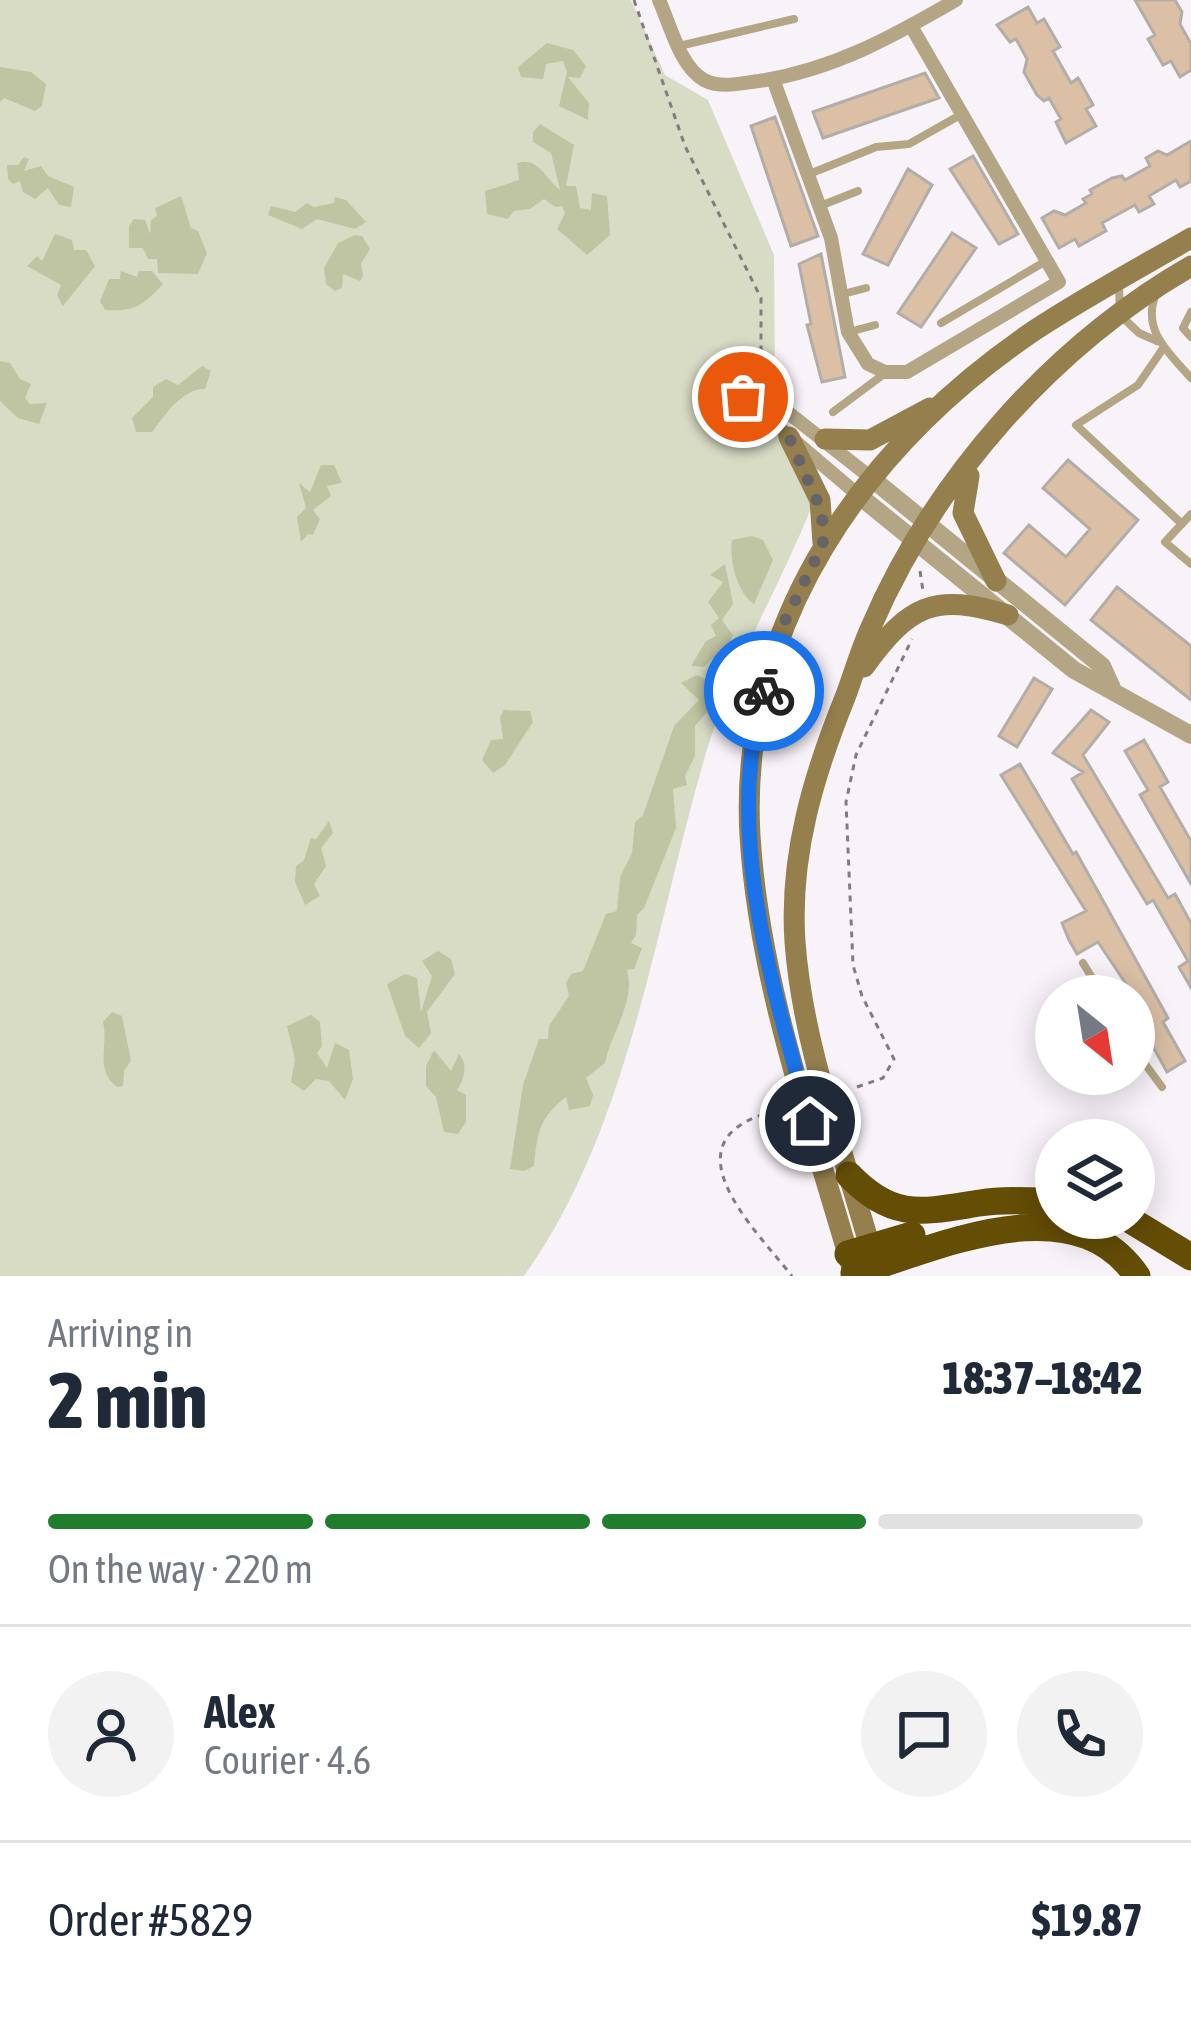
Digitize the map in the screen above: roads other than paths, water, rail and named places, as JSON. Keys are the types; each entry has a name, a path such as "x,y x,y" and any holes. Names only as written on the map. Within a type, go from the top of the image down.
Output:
{"highway":[{"path":"849,1175 871,1198 905,1210 1035,1202"},
{"path":"863,1266 1025,1202"},
{"path":"863,1266 964,1238 1032,1228 1066,1231 1104,1246 1138,1276"},
{"path":"1155,1235 1191,1257"},
{"path":"914,1276 923,1261 964,1238"}],"main road":[{"path":"863,1266 770,971 750,836 755,722 783,625 823,544 863,486 943,406 1034,331 1191,238"},
{"path":"863,1266 849,1175 804,1012 795,921 796,875 811,791 872,625 977,452 1048,374 1120,315 1191,266"},
{"path":"825,439 870,440 923,409 943,406"},
{"path":"789,437 820,500 823,544"},
{"path":"977,452 964,489 963,513 996,580"},
{"path":"849,687 894,630 925,607 953,601 1008,615"}],"street":[{"path":"659,0 679,46 703,80 730,85 836,63 950,1"},
{"path":"773,79 819,206 848,332 868,364 885,372 907,372 1059,282 911,26"},
{"path":"863,486 789,437 743,397 772,400 825,439 863,486 921,542 1084,678 1112,688 1191,735"},
{"path":"921,542 996,580 1102,666 1112,688"}],"lane":[{"path":"679,46 794,19"},
{"path":"807,175 875,147 910,144 964,113"},
{"path":"819,206 858,191"},
{"path":"941,323 1047,261"},
{"path":"1021,276 1033,298"},
{"path":"1121,279 1120,315 1139,333 1162,344 1190,374"},
{"path":"1162,344 1150,311 1163,283"},
{"path":"841,295 866,288"},
{"path":"1191,312 1183,328 1191,337"},
{"path":"848,332 874,325"},
{"path":"1162,344 1138,385 1076,425 1182,524"},
{"path":"833,412 885,372"},
{"path":"1191,514 1165,542 1191,564"},
{"path":"1083,963 1090,975"},
{"path":"1155,1078 1162,1087"}]}
